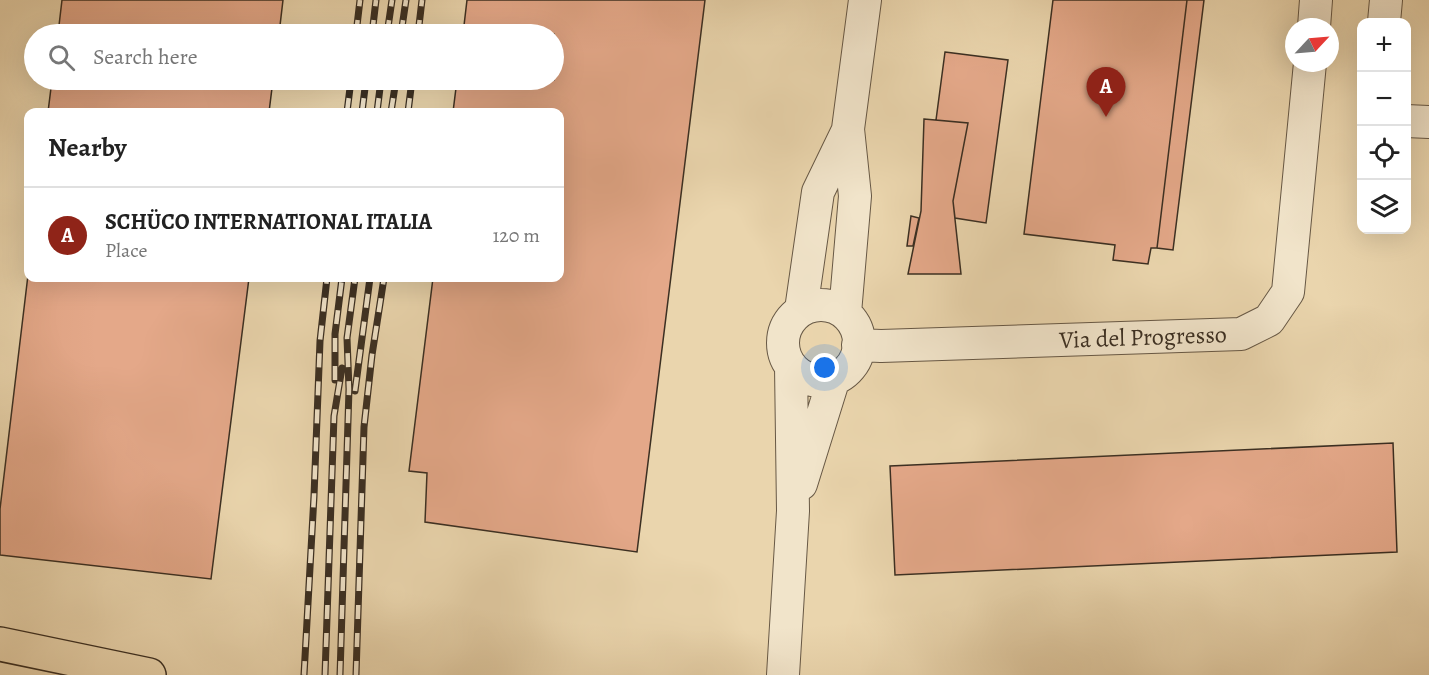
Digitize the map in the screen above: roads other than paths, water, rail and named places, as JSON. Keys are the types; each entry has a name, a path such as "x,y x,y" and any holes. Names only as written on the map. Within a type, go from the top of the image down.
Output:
{"highway":[{"path":"7,645 149,675"}],"street":[{"path":"845,313 855,196 848,129 865,0"},
{"path":"1315,18 1316,0"},
{"path":"1384,18 1386,0"},
{"name":"Via del Progresso","path":"858,345 893,346 1241,334 1269,320 1288,292 1309,72"},
{"path":"1411,121 1429,122"},
{"path":"801,310 818,192 848,129"},
{"path":"823,305 835,307 845,313 854,324 858,345 854,362 846,372 823,381 800,374 791,366 785,355 783,343 785,330 791,319 801,310 823,305"},
{"path":"783,675 793,511 791,366"},
{"path":"793,511 834,378"}],"railway":[{"path":"357,24 360,0"},
{"path":"373,24 376,0"},
{"path":"388,24 392,0"},
{"path":"402,24 406,0"},
{"path":"419,24 422,0"},
{"path":"348,108 350,90"},
{"path":"362,108 365,90"},
{"path":"378,108 380,90"},
{"path":"392,108 394,90"},
{"path":"408,108 411,90"},
{"path":"304,675 320,341 327,282"},
{"path":"335,380 335,334 342,282"},
{"path":"340,675 349,389 347,338 354,282"},
{"path":"355,391 369,282"},
{"path":"356,675 364,427 383,282"},
{"path":"325,675 334,416 342,368"}],"place":[{"name":"SCHÜCO INTERNATIONAL ITALIA","path":"1106,117"}]}
